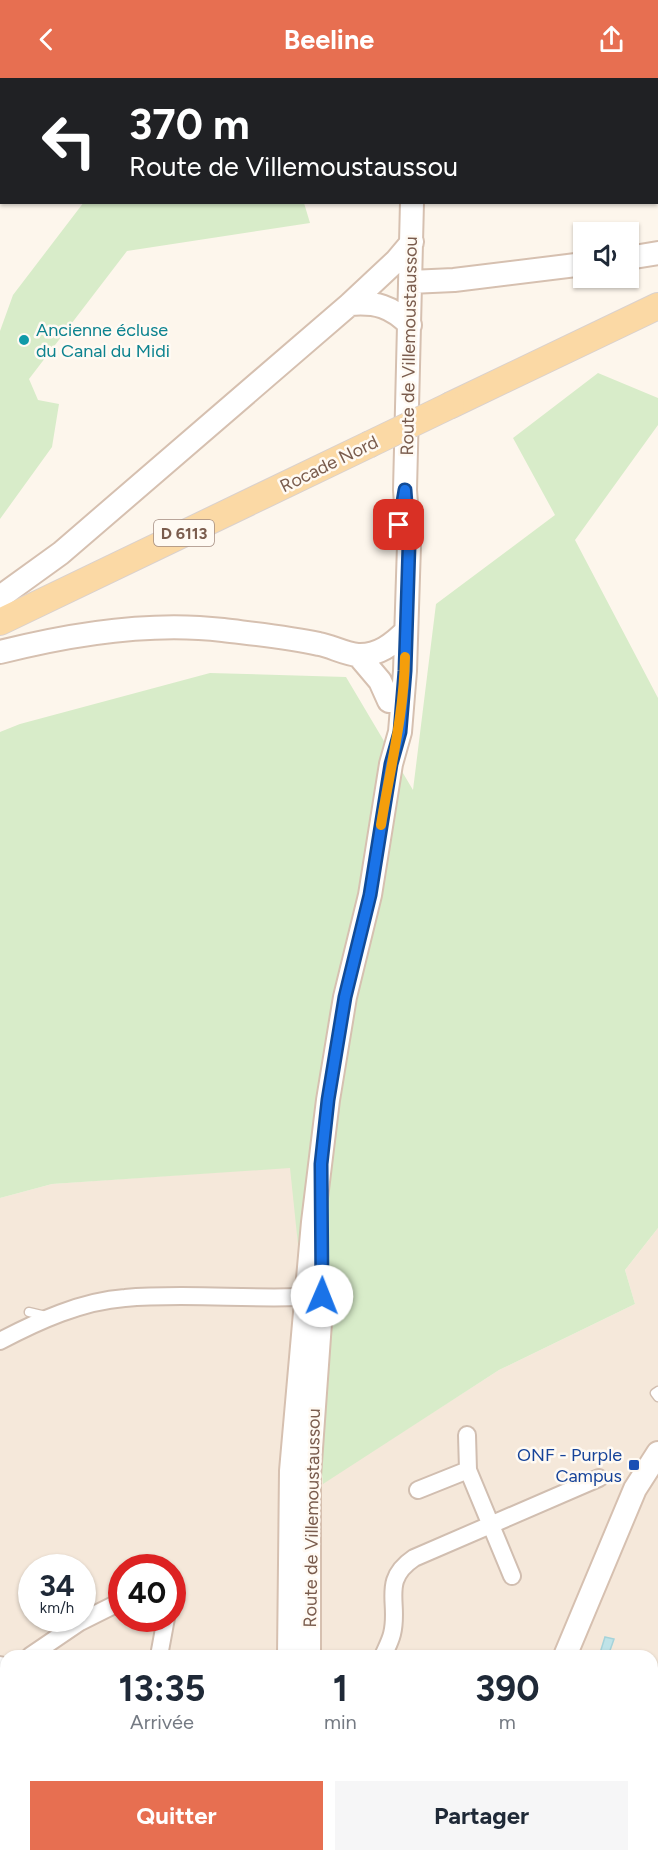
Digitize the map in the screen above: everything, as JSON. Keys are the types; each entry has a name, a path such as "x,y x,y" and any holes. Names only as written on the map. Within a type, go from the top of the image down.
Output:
{"main road":[{"name":"Rocade Nord","path":"0,622 658,306"}],"street":[{"name":"Route de Villemoustaussou","path":"309,1650 309,1476 314,1297 321,1164 345,997 370,895 391,764 400,732 396,543 405,490 412,204"},
{"path":"0,597 61,553 350,304 396,261 412,242"},
{"path":"639,256 658,253"},
{"path":"410,282 454,280 573,265"},
{"path":"350,304 368,303 387,306 410,325"},
{"path":"0,652 98,633 156,628 220,629 318,644 358,655 377,651 399,638"},
{"name":"Route de Villemoustaussou","path":"391,764 388,700 399,638"},
{"path":"358,655 380,681 388,700"},
{"name":"Route de Villemoustaussou","path":"289,1650 291,1471 314,1297"},
{"path":"0,1341 52,1318 92,1304 125,1298 314,1297"},
{"path":"467,1435 468,1470 512,1576"},
{"path":"568,1650 635,1489 658,1453"},
{"path":"418,1490 468,1470"},
{"path":"385,1650 392,1634 393,1583 400,1568 414,1558 493,1526 599,1478"},
{"path":"616,1536 642,1508 658,1478"},
{"path":"39,1650 80,1622 108,1608"},
{"path":"160,1650 163,1632"}],"lane":[{"path":"29,1312 52,1318"},
{"path":"658,1391 655,1393 658,1397"}],"shaded area":[{"path":"291,1167 323,1483 499,1370 635,1304 625,1270 658,1228 658,1650 0,1650 0,1198 52,1184"}],"green space":[{"path":"82,204 304,204 310,223 127,251 29,379 38,400 59,404 52,447 0,519 0,331 13,295"},
{"path":"598,373 658,398 658,425 575,540 658,698 658,1228 625,1270 635,1304 499,1370 323,1484 290,1168 52,1184 0,1198 0,732 20,724 210,673 346,677 413,790 436,604 555,515 513,438"}],"water":[{"path":"605,1637 614,1639 610,1650 601,1650"}],"slow traffic":[{"path":"381,825 391,764 400,732 405,657"}],"place":[{"name":"Ancienne écluse du Canal du Midi","path":"24,340"},
{"name":"ONF - Purple Campus","path":"634,1465"}],"route":[{"path":"322,1296 321,1164 328,1100 345,997 370,895 391,764 400,732 405,671 409,545 405,490 399,525"}]}
